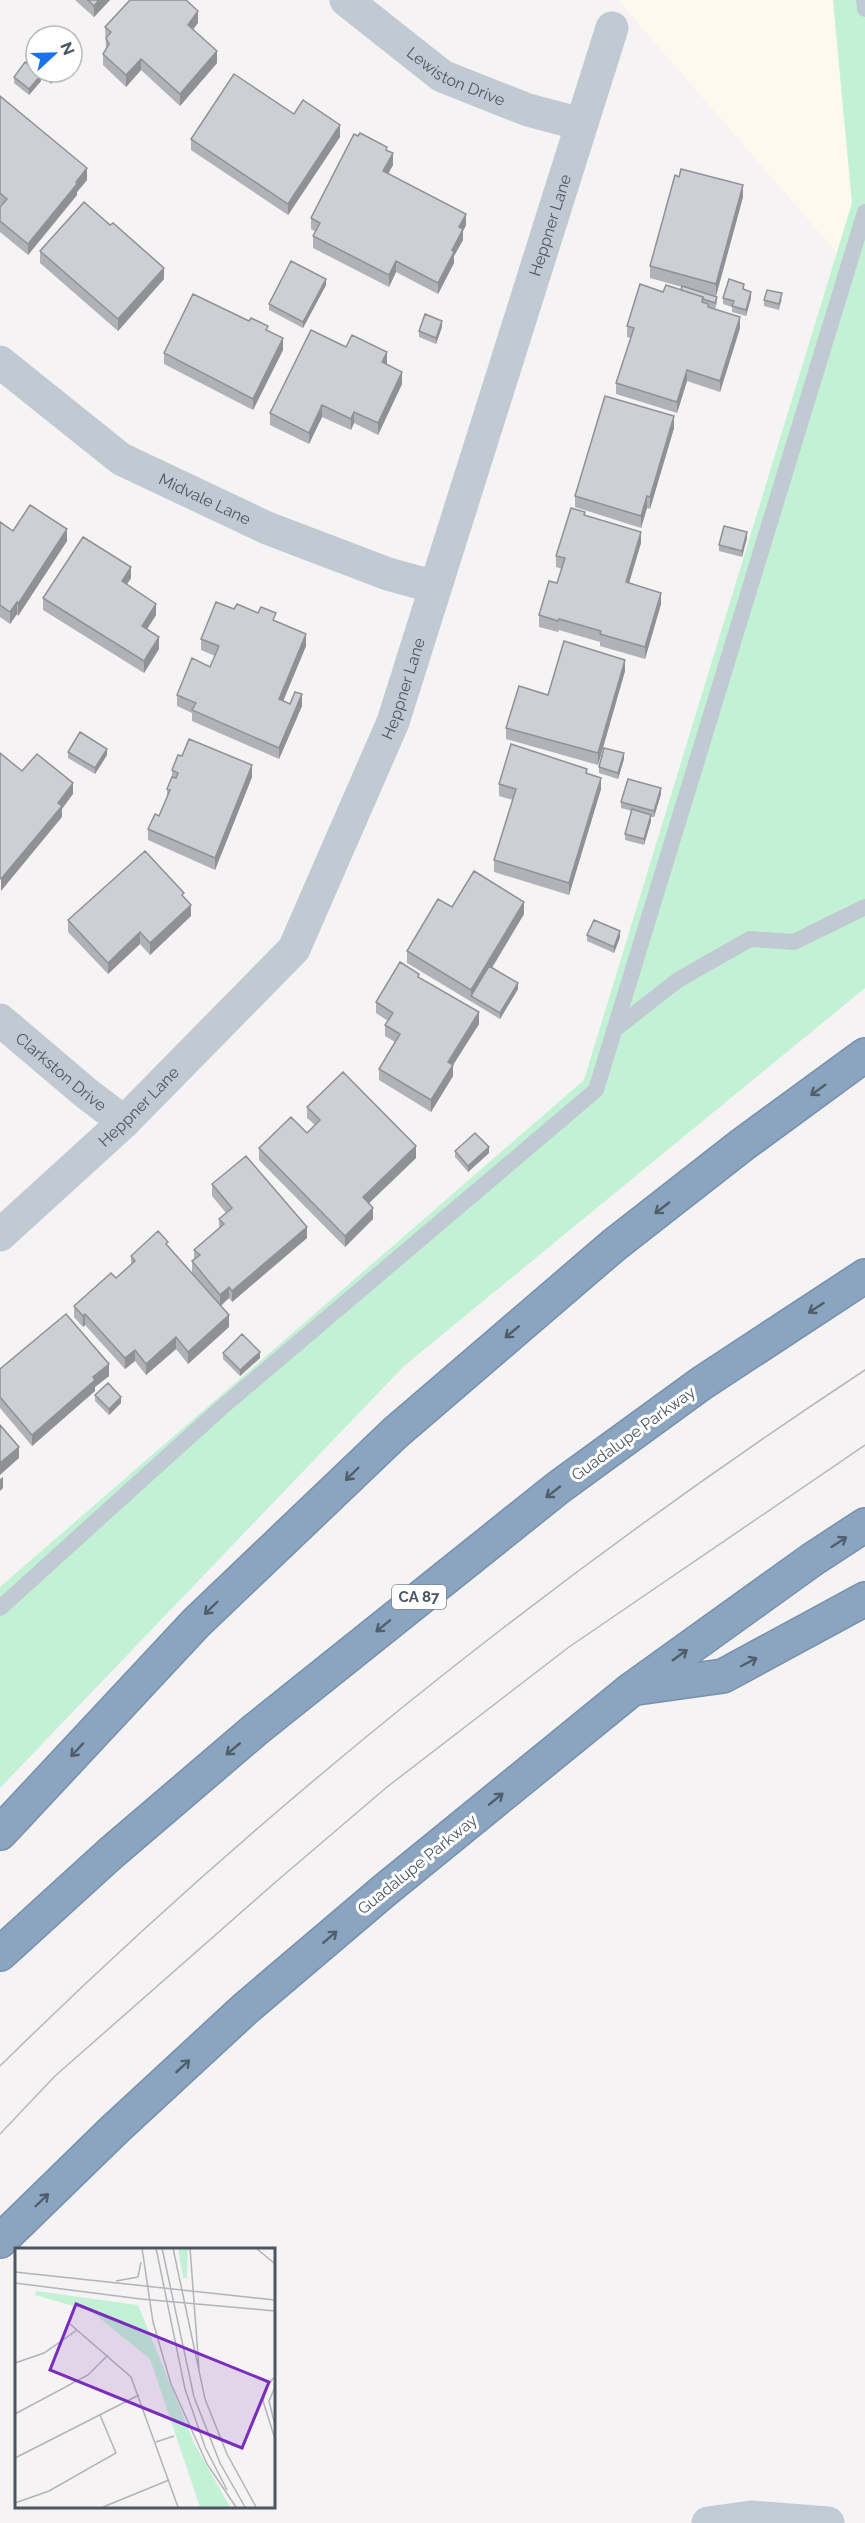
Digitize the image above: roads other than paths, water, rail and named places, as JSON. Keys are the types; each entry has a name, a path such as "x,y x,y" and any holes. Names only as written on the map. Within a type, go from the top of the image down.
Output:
{"highway":[{"path":"0,1833 196,1623 395,1434 614,1245 742,1145 865,1055"},
{"name":"Guadalupe Parkway","path":"0,1954 111,1853 255,1730 559,1487 702,1383 865,1276"},
{"name":"Guadalupe Parkway","path":"0,2241 114,2130 246,2008 385,1890 632,1689 813,1559 865,1525"},
{"path":"632,1689 723,1676 865,1599"}],"street":[{"name":"Lewiston Drive","path":"346,0 441,76 528,110 581,124"},
{"name":"Heppner Lane","path":"0,1235 124,1122 294,949 393,723 612,28"},
{"name":"Midvale Lane","path":"0,362 121,459 267,528 388,574 435,587"},
{"name":"Clarkston Drive","path":"0,1020 86,1094 124,1122"},
{"path":"708,2523 751,2517 828,2523"}],"lane":[{"path":"864,0 865,9"},
{"path":"0,1608 220,1409 596,1090 865,212"},
{"path":"614,1030 678,980 750,939 794,942 865,907"}],"tram line":[{"path":"0,2066 100,1970 203,1877 308,1785 416,1697 525,1611 637,1528 865,1370"},
{"path":"0,2134 55,2076 387,1787 569,1647 865,1445"}]}
